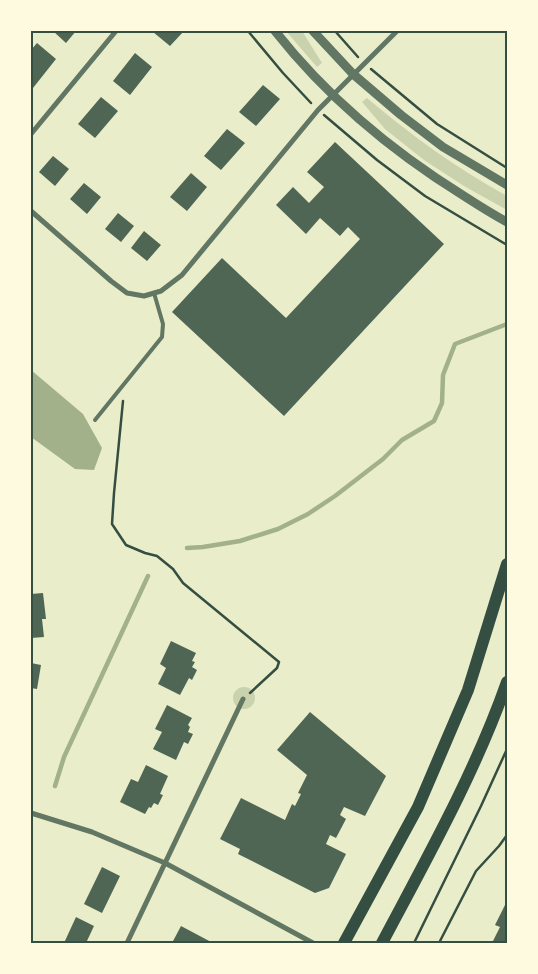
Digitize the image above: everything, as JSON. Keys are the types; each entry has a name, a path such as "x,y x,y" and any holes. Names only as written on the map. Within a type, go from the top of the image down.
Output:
{"highway":[{"path":"344,943 418,806 468,690 507,564"},
{"path":"382,943 454,807 499,705 507,682"}],"street":[{"path":"31,134 116,31"},
{"path":"275,31 332,95 385,141 415,165 507,222"},
{"path":"313,31 352,74 400,115 443,147 507,186"},
{"path":"31,211 127,294 144,296 161,291 182,275 318,110 397,31"},
{"path":"127,943 243,699"},
{"path":"31,813 92,832 165,863 313,943"}],"lane":[{"path":"94,420 162,337 163,324 154,293"}],"path":[{"path":"248,31 318,110 377,160 425,196 507,245"},
{"path":"335,31 351,50"},
{"path":"374,72 437,124 507,168"},
{"path":"126,382 112,524 126,545 158,556 173,569 183,583 279,662 277,668 243,699"},
{"path":"414,943 507,749"},
{"path":"440,943 476,871 500,846 507,835"}],"shaded area":[{"path":"286,31 302,31 322,63 317,67"},
{"path":"367,98 434,150 507,196 507,210 464,186 424,160 385,129 362,102"},
{"path":"31,370 83,414 102,448 94,470 75,469 31,437"},
{"path":"244,687 252,690 255,698 252,706 244,709 236,706 233,698 236,690"}],"building":[{"path":"53,31 76,31 66,43"},
{"path":"154,31 184,31 170,46"},
{"path":"37,43 56,59 33,88 31,87 31,50"},
{"path":"135,53 152,67 130,95 113,81"},
{"path":"263,85 280,99 256,126 239,112"},
{"path":"101,97 118,111 95,138 78,124"},
{"path":"227,129 245,143 221,170 204,156"},
{"path":"335,142 444,244 284,416 172,312 222,258 286,318 360,239 348,227 340,236 320,218 306,234 276,205 293,187 309,203 324,187 307,172"},
{"path":"53,156 69,169 55,186 39,172"},
{"path":"191,173 207,187 187,211 170,197"},
{"path":"84,183 101,197 87,214 70,199"},
{"path":"118,213 134,226 121,242 105,229"},
{"path":"144,231 161,245 147,261 131,248"},
{"path":"43,593 46,619 42,619 44,637 31,638 31,594"},
{"path":"171,641 196,653 192,661 195,662 192,667 197,670 192,680 189,678 180,695 158,684 166,668 160,664"},
{"path":"31,663 41,665 37,689 31,688"},
{"path":"167,705 192,718 188,725 190,727 188,732 193,734 188,744 184,742 176,760 153,749 162,732 155,729"},
{"path":"310,712 386,776 365,816 344,807 340,815 346,819 336,838 330,835 326,844 346,854 329,888 315,893 238,854 240,849 220,839 241,798 285,820 292,804 295,806 301,794 298,793 307,775 277,750"},
{"path":"146,765 168,776 160,794 163,795 158,805 154,803 145,814 120,802 131,779 138,782"},
{"path":"102,867 120,876 102,913 84,904"},
{"path":"507,901 507,943 492,943 500,927 495,925"},
{"path":"76,917 94,926 86,943 64,943"},
{"path":"181,926 213,943 172,943"}],"waterway":[{"path":"187,548 240,541 278,529 308,514 335,496 383,459 402,440 434,421 442,403 443,375 455,344 507,324"},
{"path":"55,786 64,757 148,576"}]}
